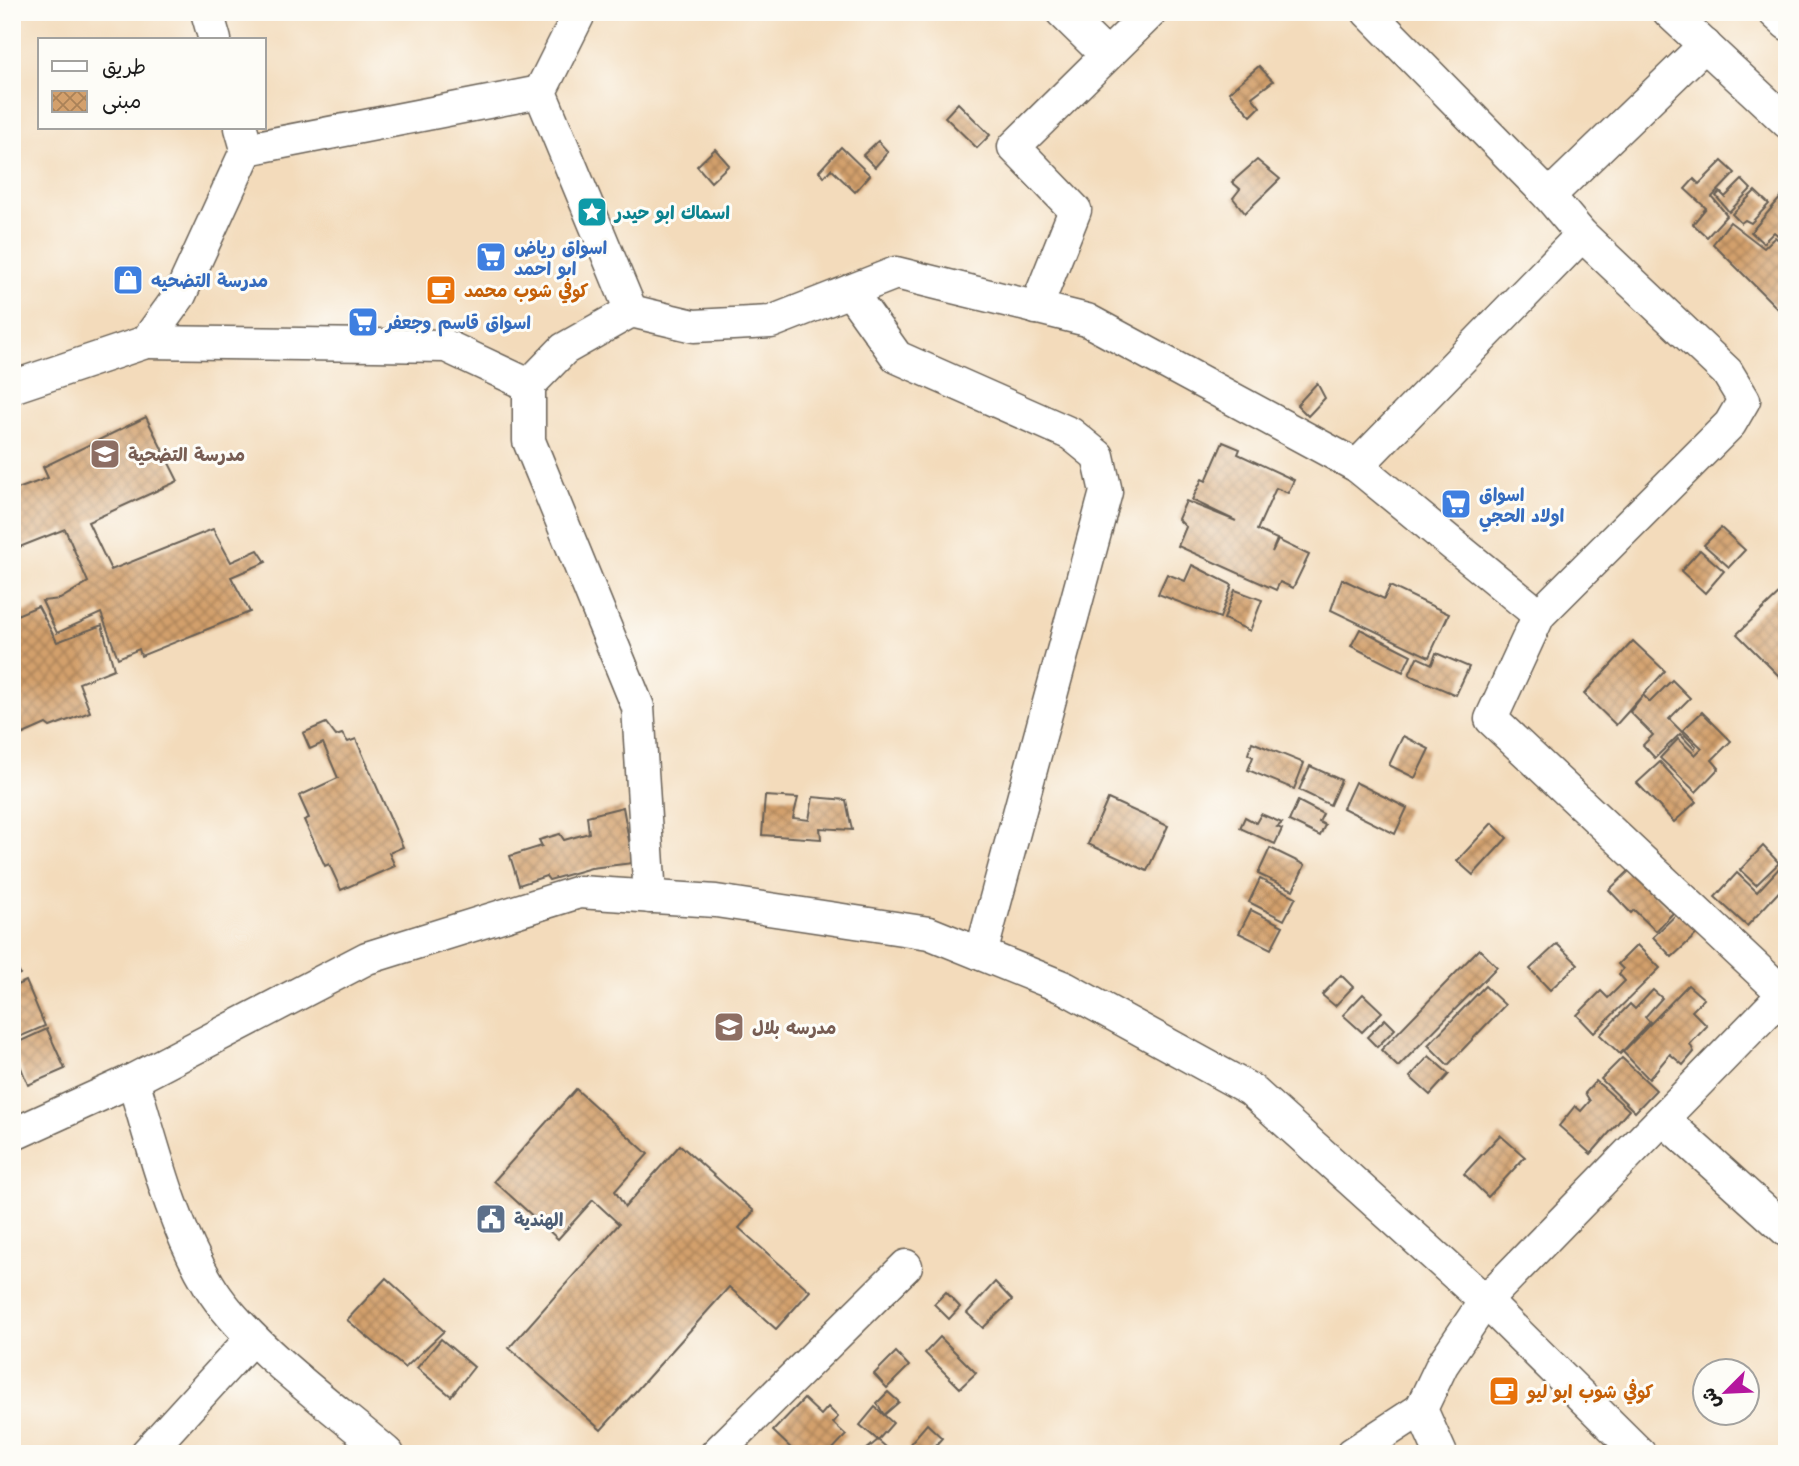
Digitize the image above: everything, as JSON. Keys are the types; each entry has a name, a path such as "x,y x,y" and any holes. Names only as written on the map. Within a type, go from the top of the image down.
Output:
{"street":[{"path":"207,12 214,38"},
{"path":"580,12 540,92 631,310"},
{"path":"1062,12 1105,54"},
{"path":"1036,308 1075,210 1014,147 1105,54 1151,12"},
{"path":"1352,1454 1421,1409 1442,1365 1485,1301 1785,992 1491,719 1539,615 1730,424 1744,400 1727,372 1582,235 1549,197 1368,12"},
{"path":"1669,12 1787,122"},
{"path":"1774,12 1787,24"},
{"path":"1549,197 1705,45"},
{"path":"146,342 180,295 244,138 540,92"},
{"path":"1357,467 1582,235"},
{"path":"650,897 638,707 528,441 528,385 564,349 631,310 694,326 771,322 896,273 1087,320 1357,467 1539,615"},
{"path":"850,291 897,357 1071,434 1098,456 1106,492 981,954"},
{"path":"12,387 146,342 446,346 528,385"},
{"path":"12,1135 132,1080 367,958 579,892 716,901 929,933 1065,988 1251,1090 1485,1301 1640,1454"},
{"path":"132,1080 174,1213 210,1287 253,1338 388,1454"},
{"path":"1663,1119 1787,1231"},
{"path":"716,1454 906,1266"},
{"path":"146,1454 253,1338"},
{"path":"1421,1409 1441,1454"}],"building":[{"path":"1259,66 1273,81 1252,97 1260,107 1251,116 1229,92"},
{"path":"958,103 990,135 977,148 945,117"},
{"path":"878,141 888,152 875,167 863,155"},
{"path":"841,147 870,175 855,192 831,169 824,177 819,171"},
{"path":"715,149 729,165 711,182 697,166"},
{"path":"1257,160 1280,179 1245,213 1233,198 1240,189 1232,182"},
{"path":"1722,161 1735,173 1712,197 1727,215 1707,237 1693,224 1706,208 1685,189 1694,179 1699,184"},
{"path":"1742,180 1751,189 1729,212 1716,196 1720,192 1725,197"},
{"path":"1755,191 1769,204 1751,223 1745,220 1741,223 1732,214"},
{"path":"1782,196 1787,200 1787,230 1780,237 1774,232 1763,243 1751,232"},
{"path":"1730,222 1764,248 1775,237 1787,247 1787,301 1778,309 1713,244"},
{"path":"1317,383 1325,398 1308,416 1297,405"},
{"path":"146,417 178,481 88,522 111,570 213,529 231,562 258,550 266,562 231,577 250,612 141,656 139,649 118,658 101,613 57,633 42,601 60,599 88,582 65,529 12,550 12,491 48,478 43,467"},
{"path":"1223,442 1240,449 1238,454 1294,480 1288,493 1276,488 1257,530 1277,539 1272,552 1278,540 1309,555 1293,588 1280,582 1276,590 1178,546 1186,527 1178,519 1186,501 1236,521 1192,500 1202,479 1206,481"},
{"path":"1721,528 1745,550 1729,567 1704,545"},
{"path":"1700,550 1724,571 1705,593 1681,571"},
{"path":"1192,565 1232,585 1220,618 1158,594 1167,574 1185,581"},
{"path":"1342,579 1384,599 1390,586 1449,614 1429,657 1331,610"},
{"path":"1785,588 1787,590 1787,684 1737,634"},
{"path":"1235,590 1262,600 1250,631 1224,619"},
{"path":"38,606 57,642 102,625 114,669 79,683 90,712 50,727 46,724 12,739 12,617"},
{"path":"1360,629 1411,655 1403,672 1351,646"},
{"path":"1633,641 1665,671 1616,725 1584,694"},
{"path":"1436,653 1469,667 1456,695 1409,675 1417,657 1432,664"},
{"path":"1672,680 1690,698 1669,719 1696,746 1694,749 1680,734 1655,758 1643,745 1653,735 1630,712 1643,695 1650,702"},
{"path":"1702,712 1731,741 1712,760 1719,768 1696,792 1660,758 1678,739 1695,755 1702,748 1683,730"},
{"path":"326,723 336,736 342,734 348,742 356,739 403,847 389,853 395,866 341,890 329,864 325,866 304,820 309,818 299,796 338,778 323,743 310,749 303,733"},
{"path":"1403,736 1429,749 1415,778 1389,765"},
{"path":"1252,742 1304,763 1294,789 1248,770 1253,757 1248,754"},
{"path":"1660,762 1696,802 1674,822 1637,783"},
{"path":"1310,766 1341,780 1330,805 1299,790"},
{"path":"1355,782 1407,808 1395,834 1343,808"},
{"path":"765,796 798,798 793,818 809,820 813,797 846,800 852,830 820,828 821,839 762,835"},
{"path":"1108,799 1168,826 1147,871 1088,844"},
{"path":"1298,801 1323,814 1319,822 1325,825 1320,836 1289,821"},
{"path":"623,807 633,863 591,868 549,880 546,876 519,885 510,856 542,846 539,840 560,834 564,840 589,833 587,816"},
{"path":"1261,814 1282,823 1277,827 1282,829 1275,844 1240,828 1245,817 1256,823"},
{"path":"1492,823 1507,838 1473,875 1457,861"},
{"path":"1763,846 1779,863 1756,885 1740,870"},
{"path":"1270,848 1305,865 1293,890 1258,874"},
{"path":"1783,864 1787,868 1787,883 1747,926 1715,897 1737,873 1757,892"},
{"path":"1629,871 1673,913 1656,931 1634,910 1631,913 1609,890"},
{"path":"1260,879 1296,897 1284,920 1249,902"},
{"path":"1251,910 1283,926 1271,949 1239,933"},
{"path":"1680,911 1700,931 1672,957 1653,937"},
{"path":"1557,944 1578,964 1550,990 1530,969"},
{"path":"1637,945 1660,968 1594,1033 1577,1015 1601,991 1608,998 1625,981 1619,974 1623,969 1618,964"},
{"path":"1479,949 1497,967 1398,1067 1381,1050"},
{"path":"12,960 20,974 12,977"},
{"path":"1341,975 1353,987 1335,1006 1322,995"},
{"path":"26,981 45,1026 12,1040 12,987"},
{"path":"1688,985 1704,999 1692,1011 1707,1026 1690,1044 1694,1052 1683,1065 1670,1054 1649,1079 1623,1052"},
{"path":"1485,986 1505,1005 1448,1065 1428,1045"},
{"path":"1653,990 1662,998 1645,1017 1650,1022 1620,1054 1600,1035 1630,1004 1635,1009"},
{"path":"1363,994 1382,1012 1362,1032 1343,1015"},
{"path":"1385,1019 1395,1029 1377,1047 1367,1037"},
{"path":"47,1029 65,1069 28,1085 12,1045"},
{"path":"1429,1056 1449,1074 1430,1095 1410,1077"},
{"path":"1622,1058 1656,1090 1635,1112 1601,1079"},
{"path":"1596,1081 1629,1110 1591,1154 1559,1126 1575,1106 1581,1111 1590,1101 1585,1093"},
{"path":"576,1089 648,1154 615,1191 625,1207 680,1145 754,1211 739,1228 810,1291 776,1329 729,1287 601,1430 509,1348 619,1224 593,1200 558,1239 494,1181"},
{"path":"1500,1135 1525,1157 1488,1197 1464,1174"},
{"path":"386,1278 444,1331 405,1368 347,1320"},
{"path":"995,1282 1012,1300 983,1328 967,1313"},
{"path":"946,1292 960,1307 949,1319 934,1304"},
{"path":"940,1337 976,1373 960,1388 925,1353"},
{"path":"441,1339 474,1367 451,1396 417,1368"},
{"path":"896,1352 909,1366 887,1388 874,1374"},
{"path":"888,1392 899,1402 884,1415 877,1403"},
{"path":"804,1399 821,1415 828,1407 838,1417 833,1423 846,1435 828,1454 797,1454 773,1431"},
{"path":"875,1407 893,1423 878,1440 860,1425"},
{"path":"927,1424 942,1438 928,1454 911,1454 913,1451 908,1446"},
{"path":"878,1440 894,1454 861,1454"}],"place":[{"name":"اسماك ابو حيدر","path":"592,212"},
{"name":"اسواق رياض ابو احمد","path":"491,257"},
{"name":"مدرسة التضحيه","path":"128,280"},
{"name":"كوفي شوب محمد","path":"441,290"},
{"name":"اسواق قاسم وجعفر","path":"363,322"},
{"name":"مدرسة التضحية","path":"105,454"},
{"name":"اسواق اولاد الحجي","path":"1456,504"},
{"name":"مدرسه بلال","path":"729,1027"},
{"name":"الهندية","path":"491,1219"},
{"name":"كوفي شوب ابو ليو","path":"1504,1391"}]}
